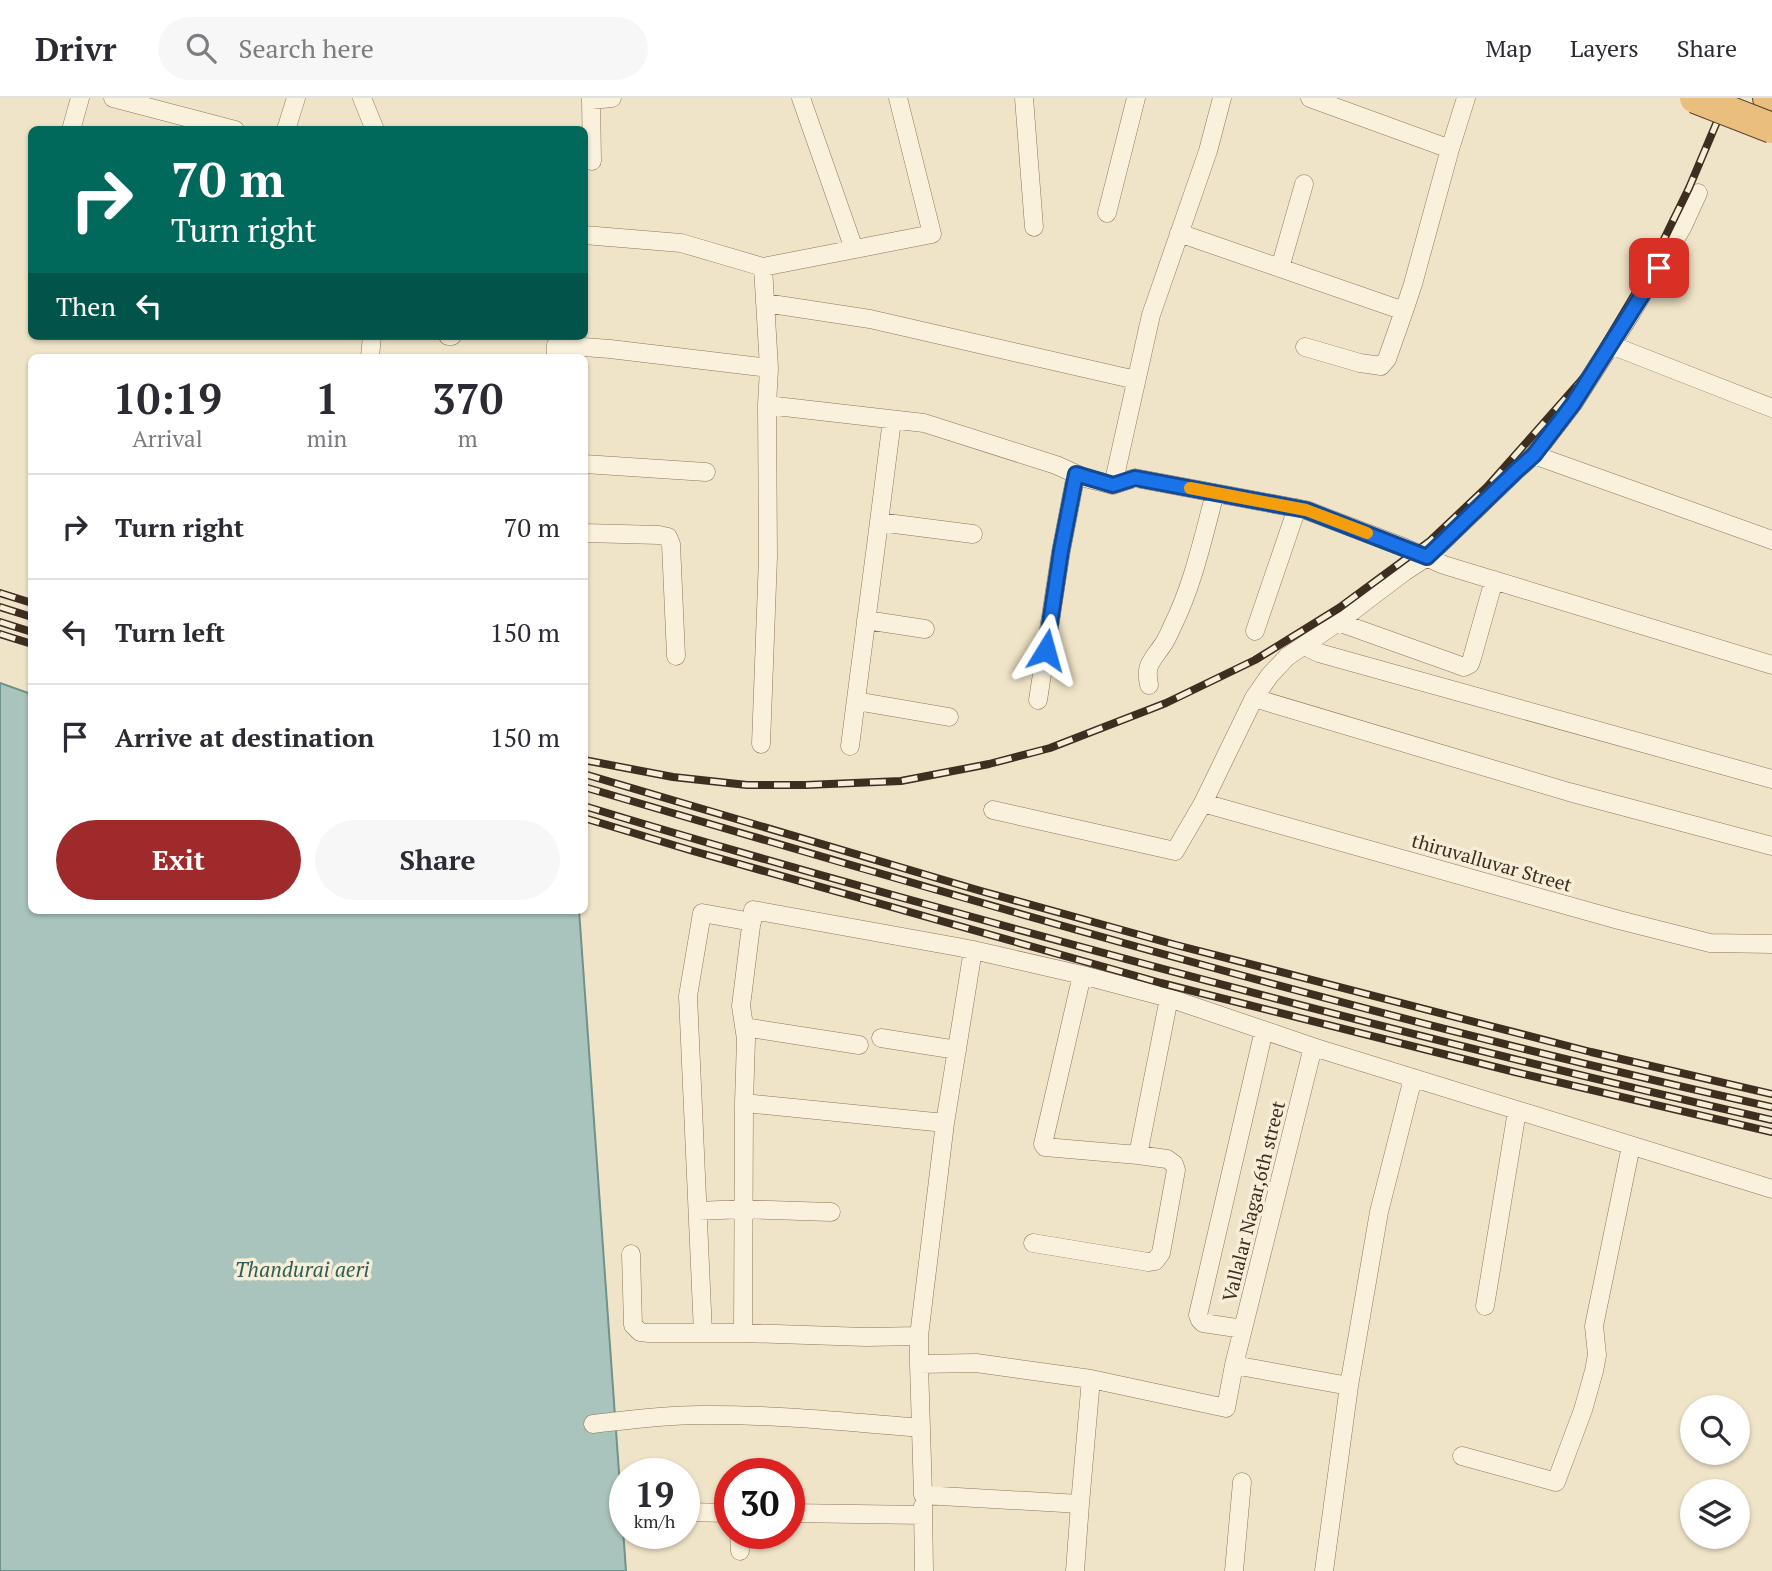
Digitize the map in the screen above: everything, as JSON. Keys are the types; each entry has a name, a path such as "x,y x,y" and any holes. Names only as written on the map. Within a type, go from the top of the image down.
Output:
{"highway":[{"path":"1695,98 1772,128"}],"street":[{"path":"72,126 79,98"},
{"path":"113,98 221,126"},
{"path":"287,126 296,98"},
{"path":"362,98 373,126"},
{"path":"592,161 590,100 612,98"},
{"path":"801,98 854,249"},
{"path":"588,235 681,243 763,267 932,234 898,98"},
{"path":"1024,98 1034,228"},
{"path":"1107,213 1136,98"},
{"path":"1113,485 1151,315 1208,151 1222,98"},
{"path":"1310,98 1450,149"},
{"path":"1305,347 1360,363 1381,366 1387,359 1413,284 1466,98"},
{"path":"1280,268 1304,184"},
{"path":"993,810 1175,850 1203,803 1254,698 1270,675 1287,657 1427,557 1534,455 1573,404 1611,345 1682,228 1698,193"},
{"path":"1179,233 1404,312"},
{"path":"761,744 768,557 769,368 763,267"},
{"path":"765,303 870,319 1136,380"},
{"path":"556,354 556,345 769,368"},
{"path":"1611,345 1772,408"},
{"path":"767,405 924,423 1113,485 1135,478 1297,508 1444,565 1772,665"},
{"path":"850,746 892,420"},
{"path":"1534,455 1772,540"},
{"path":"588,464 706,472"},
{"path":"1038,699 1076,474"},
{"path":"1149,685 1149,664 1164,644 1181,611 1215,493"},
{"path":"1255,631 1297,508"},
{"path":"878,523 974,534"},
{"path":"588,533 668,537 671,544 677,656"},
{"path":"1338,622 1464,667 1470,664 1494,580"},
{"path":"866,620 925,629"},
{"path":"1304,646 1319,653 1772,779"},
{"path":"1254,698 1569,792 1772,843"},
{"path":"856,701 949,717"},
{"name":"thiruvalluvar Street","path":"1203,803 1697,940 1710,943 1772,944"},
{"path":"743,1333 746,1038 741,1006 753,909 973,950 1168,998 1313,1047 1772,1189"},
{"path":"703,1333 688,996 702,913 752,922"},
{"path":"923,1571 919,1336 945,1123 973,950"},
{"path":"1033,1243 1148,1262 1155,1261 1161,1253 1176,1170 1174,1164 1167,1159 1045,1147 1043,1143 1082,975"},
{"path":"1138,1155 1168,998"},
{"path":"744,1027 859,1045"},
{"path":"1243,1329 1203,1323 1198,1315 1264,1030"},
{"path":"881,1038 957,1051"},
{"name":"Vallalar Nagar,6th street","path":"1091,1379 1226,1408 1234,1365 1313,1047"},
{"path":"1324,1571 1349,1387 1379,1212 1413,1078"},
{"path":"744,1103 945,1123"},
{"path":"1485,1306 1517,1111"},
{"path":"1462,1456 1556,1482 1583,1410 1594,1371 1597,1355 1594,1326 1631,1146"},
{"path":"698,1211 743,1209 831,1212"},
{"path":"631,1254 633,1325 640,1332 919,1336"},
{"path":"919,1364 976,1363 1091,1379 1075,1571"},
{"path":"1234,1365 1349,1387"},
{"path":"593,1424 658,1416 750,1415 921,1428"},
{"path":"1234,1571 1242,1482"},
{"path":"923,1495 1080,1504"},
{"path":"805,1513 923,1515"}],"water":[{"name":"Thandurai aeri","path":"0,683 28,693 28,914 579,914 618,1458 609,1458 609,1549 624,1549 626,1571 0,1571"}],"railway":[{"path":"588,761 673,777 747,785 901,781 989,764 1050,748 1166,703 1255,660 1339,608 1430,541 1487,487 1587,374 1648,272 1689,188 1727,98"},
{"path":"0,593 28,602"},
{"path":"0,607 28,616"},
{"path":"0,622 28,631"},
{"path":"0,634 28,643"},
{"path":"588,775 981,891 1176,945 1591,1052 1772,1094"},
{"path":"588,788 880,874 1324,998 1622,1073 1772,1107"},
{"path":"588,807 724,848 1262,995 1772,1120"},
{"path":"588,819 1161,983 1515,1072 1772,1132"}],"slow traffic":[{"path":"1190,488 1306,510 1367,533"}],"route":[{"path":"1046,650 1076,474 1113,485 1135,478 1306,510 1427,557 1534,455 1573,404 1659,268"}]}
